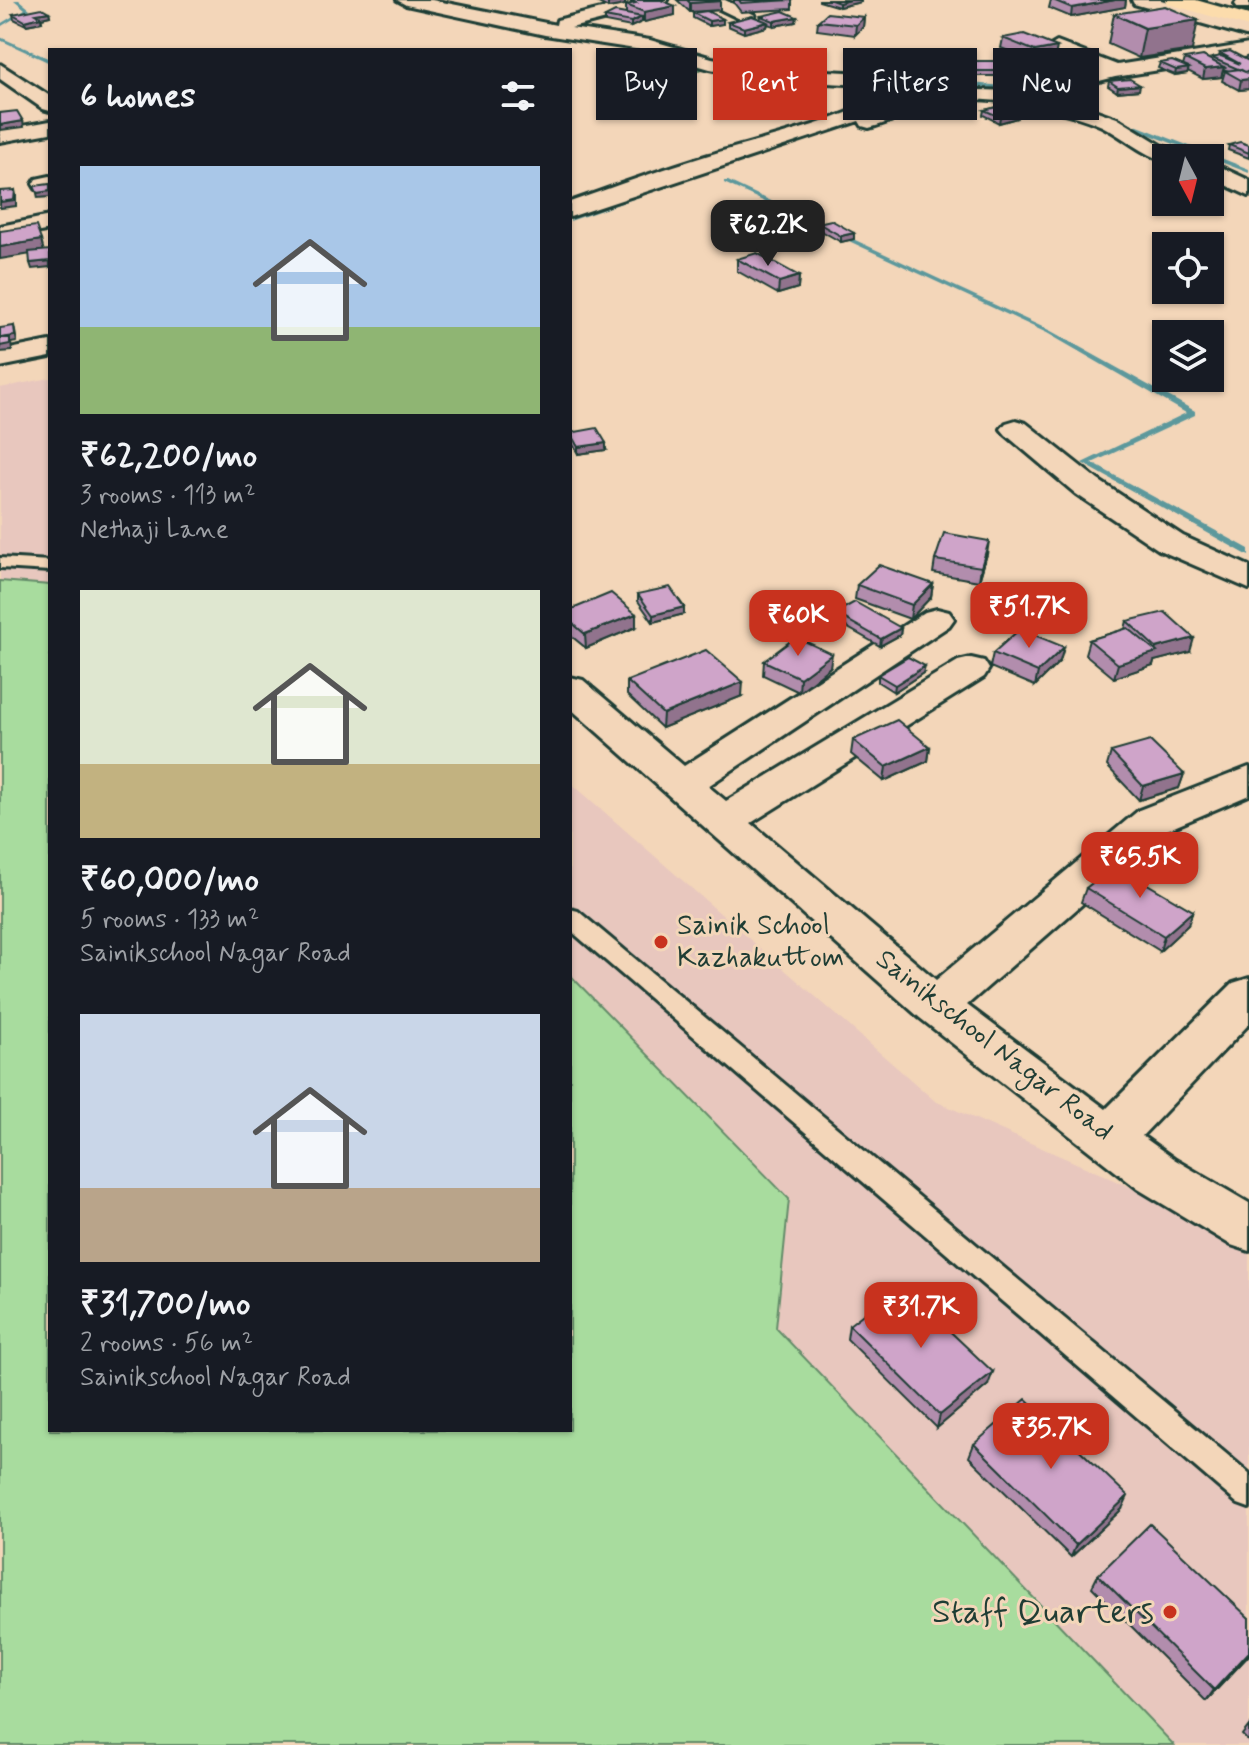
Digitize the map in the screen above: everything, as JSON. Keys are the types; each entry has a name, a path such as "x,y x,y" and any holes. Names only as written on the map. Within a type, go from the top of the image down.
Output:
{"highway":[{"path":"1175,0 1245,8"},
{"path":"1201,0 1245,8"}],"street":[{"path":"406,0 545,29 650,46 768,74 866,79 898,87 893,96 881,105 812,132 716,160 572,209"},
{"path":"545,29 659,0"},
{"path":"710,0 746,15"},
{"path":"1141,0 1249,31"},
{"path":"1099,75 1249,50"},
{"path":"1099,65 1115,71"},
{"path":"0,70 48,104"},
{"path":"572,227 943,95 993,96"},
{"path":"1099,118 1152,149"},
{"path":"0,136 48,127"},
{"path":"1224,176 1249,189"},
{"path":"0,233 48,223"},
{"path":"0,359 48,349"},
{"path":"1016,429 1087,487 1171,543 1249,579"},
{"path":"683,784 937,619"},
{"path":"725,820 971,669"},
{"name":"Sainikschool Nagar Road","path":"572,690 936,1006 1156,1174 1249,1229"},
{"path":"936,1006 1153,820 1249,780"},
{"path":"1109,1138 1249,995"}],"lane":[{"path":"0,563 48,566"},
{"path":"572,919 1249,1493"}],"shaded area":[{"name":"Sainik School Kazhakuttom","path":"48,378 48,1432 572,1432 572,784 935,1101 1249,1239 1249,1745 0,1745 0,388"}],"green space":[{"path":"697,63 709,66 697,71"},
{"name":"Sainik School Kazhakuttom","path":"0,581 48,585 48,1432 572,1432 572,977 789,1199 776,1328 1174,1745 0,1745"}],"building":[{"path":"602,0 624,0 625,1 608,3"},
{"path":"661,0 675,6 644,12 626,5 636,3 631,1"},
{"path":"687,0 719,0 720,1 690,3"},
{"path":"739,0 792,0 741,3"},
{"path":"1053,0 1115,0 1072,8"},
{"path":"1165,6 1198,20 1145,28 1114,14"},
{"path":"42,8 49,12 36,14 41,17 25,21 13,14"},
{"path":"707,11 723,19 709,21 693,13"},
{"path":"783,11 797,17 774,21 761,16"},
{"path":"615,12 642,17 631,22 605,17"},
{"path":"827,13 864,17 856,25 818,21"},
{"path":"752,16 768,22 744,28 728,22"},
{"path":"1024,34 1057,47 1028,48 1003,38"},
{"path":"1230,51 1249,61 1249,71 1212,58 1221,56 1240,64 1220,53"},
{"path":"1203,56 1224,67 1205,69 1185,59"},
{"path":"977,61 993,61 993,71 977,71"},
{"path":"1172,61 1189,68 1176,70 1160,63"},
{"path":"1240,69 1249,74 1249,79 1241,80 1225,71"},
{"path":"1130,79 1140,85 1118,87 1109,81"},
{"path":"17,111 23,121 0,125 0,113"},
{"path":"1240,142 1249,145 1249,153 1229,145"},
{"path":"48,184 48,191 37,193 34,186"},
{"path":"15,190 14,200 0,202 0,191"},
{"path":"831,220 854,233 841,236 818,223"},
{"path":"36,226 41,240 0,247 0,231"},
{"path":"48,250 48,261 30,263 29,252"},
{"path":"757,253 799,276 779,282 737,259"},
{"path":"14,326 15,336 0,338 0,328"},
{"path":"0,338 10,338 10,344 0,346"},
{"path":"597,428 606,443 578,447 572,433"},
{"path":"944,533 989,541 981,567 935,560"},
{"path":"879,565 933,584 912,605 857,585"},
{"path":"670,587 684,607 653,615 638,594"},
{"path":"611,593 636,614 585,634 572,623 572,609"},
{"path":"855,602 901,628 881,639 835,613"},
{"path":"1165,612 1194,638 1156,648 1127,621"},
{"path":"1128,628 1157,652 1118,664 1089,640"},
{"path":"1020,629 1064,647 1038,672 993,653"},
{"path":"796,637 832,654 800,678 764,661"},
{"path":"706,650 743,682 663,714 627,681"},
{"path":"908,657 925,666 895,685 878,675"},
{"path":"897,720 930,747 886,767 853,740"},
{"path":"1150,741 1184,774 1143,786 1111,752"},
{"path":"1115,865 1193,911 1164,936 1086,888"},
{"path":"901,1285 993,1372 940,1415 849,1325"},
{"name":"Staff Quarters","path":"1026,1399 1128,1496 1076,1545 974,1444"},
{"name":"Staff Quarters","path":"1150,1524 1249,1618 1249,1652 1214,1690 1098,1575"}],"waterway":[{"path":"0,26 28,9 16,0"},
{"path":"0,38 48,60"},
{"path":"977,85 1043,91 1249,171"},
{"path":"572,218 800,140"},
{"path":"726,182 1049,332 1192,413 1086,463 1249,553"}],"place":[{"name":"Sainik School Kazhakuttom","path":"661,942"},
{"name":"Staff Quarters","path":"1170,1612"}]}
